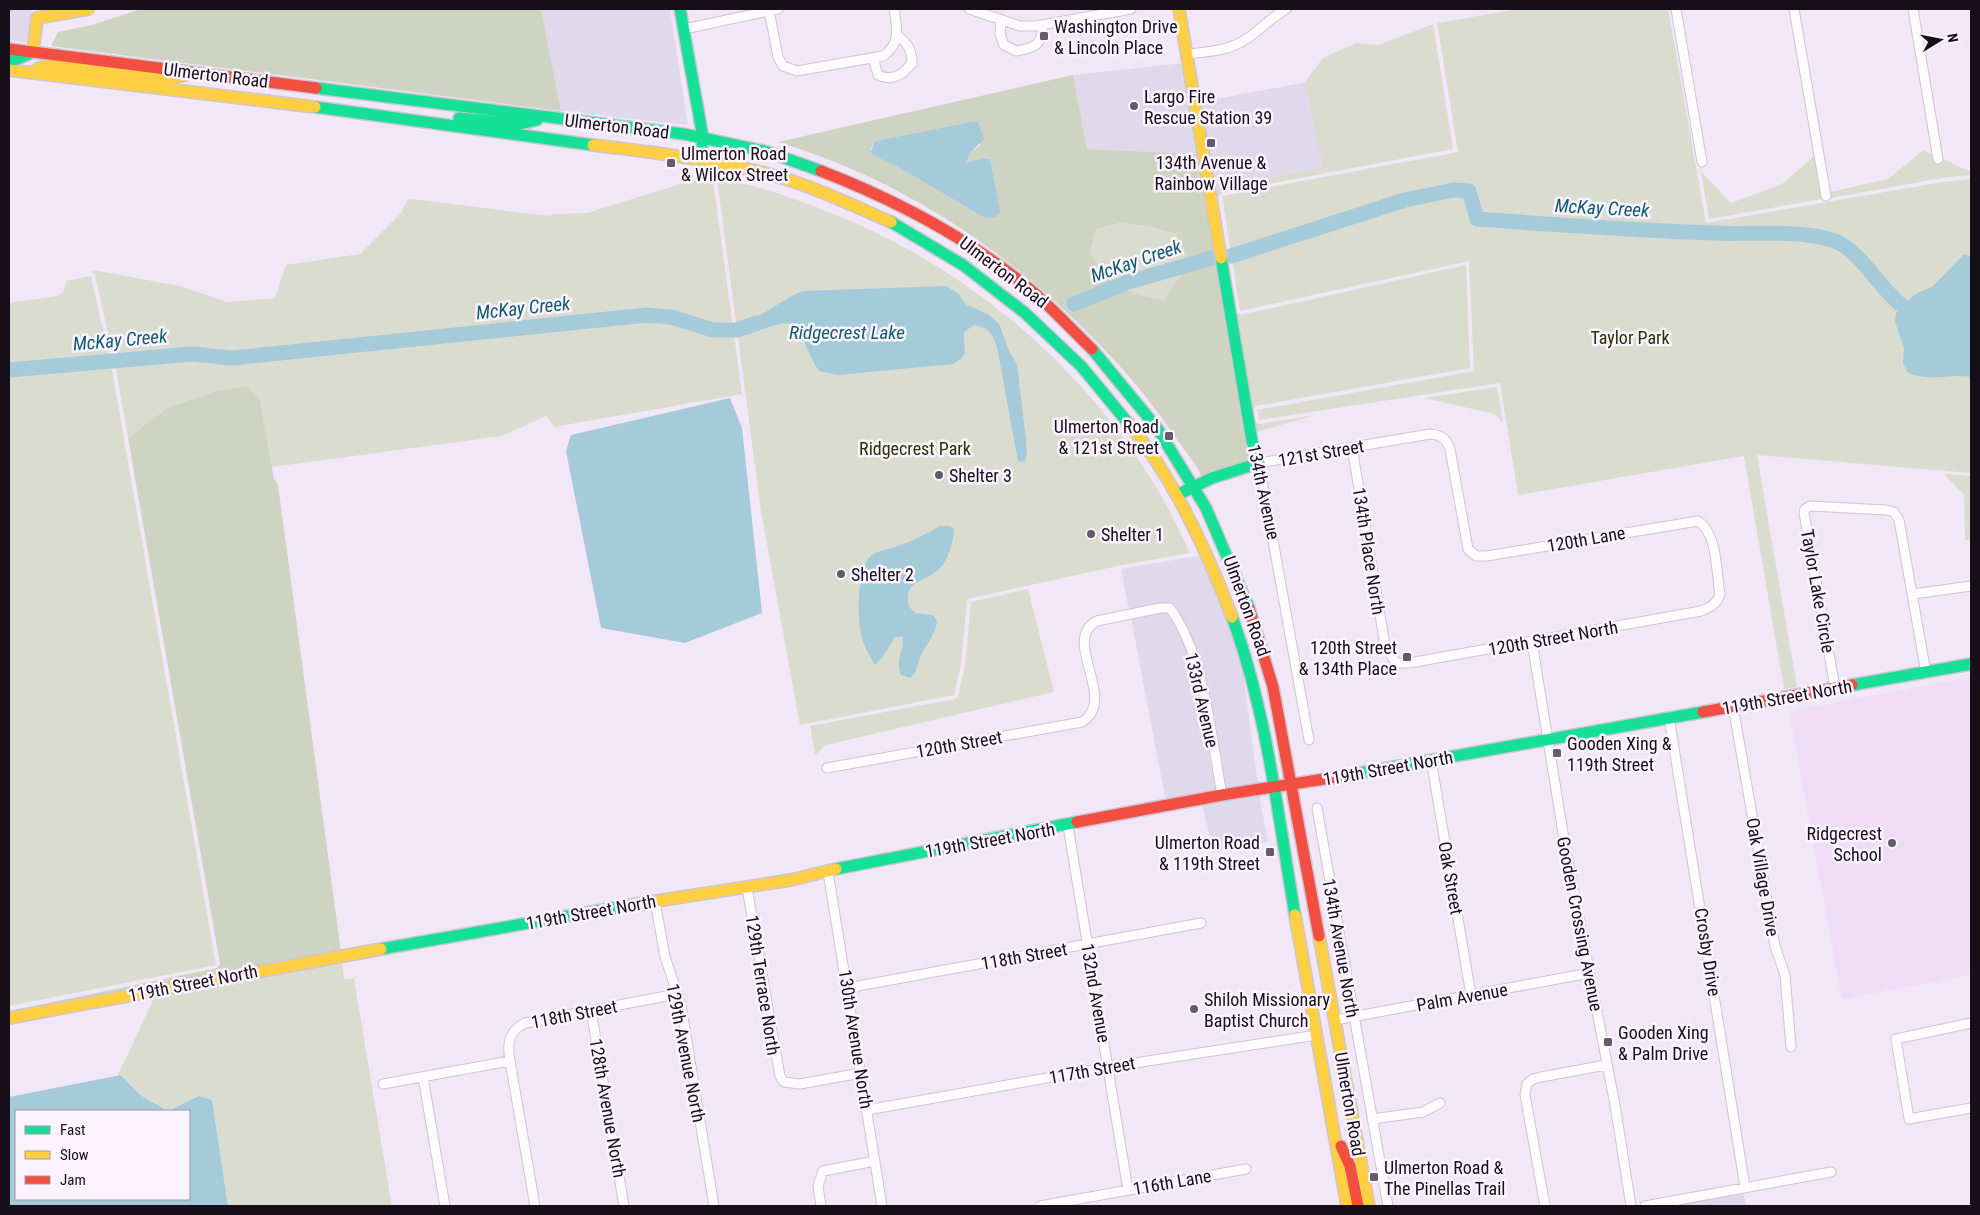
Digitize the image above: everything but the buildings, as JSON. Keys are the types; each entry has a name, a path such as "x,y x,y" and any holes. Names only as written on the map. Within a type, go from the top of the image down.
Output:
{"main road":[{"path":"9,59 15,60 33,52 37,14 88,9"},
{"path":"680,9 703,138 700,160"},
{"path":"1179,9 1187,54"},
{"name":"Ulmerton Road","path":"9,49 703,138 782,156 866,188 916,212 993,261 1056,311 1118,376 1172,448 1196,485 1218,528 1254,617 1273,687 1369,1206"},
{"name":"134th Avenue","path":"1187,54 1252,441 1259,463"},
{"path":"33,74 39,68 52,65 164,80 199,73"},
{"name":"Ulmerton Road","path":"9,70 430,123 700,160 765,173 825,192 879,216 934,248 982,280 1034,320 1087,372 1120,410 1177,494 1219,581 1238,632 1273,788 1347,1206"},
{"path":"430,123 436,115 520,124 547,118"},
{"name":"121st Street","path":"1177,494 1212,478 1259,463"},
{"name":"119th Street North","path":"9,1018 210,979 655,901 747,888 828,872 842,867 1068,826 1222,795 1292,785 1971,664"},
{"path":"1317,1035 1328,1045 1331,1053 1345,1124 1359,1154"},
{"path":"1334,1135 1350,1166 1358,1206"}],"street":[{"path":"684,29 773,10 778,57 783,66 797,71 883,56 892,50 898,36 894,9"},
{"path":"969,9 1020,26 1043,25 1131,9"},
{"path":"1187,54 1218,52 1231,47 1248,38 1286,9"},
{"path":"1676,9 1702,162"},
{"path":"1794,9 1826,196"},
{"path":"1913,9 1938,158"},
{"path":"1001,21 1000,34 1004,44 1016,51 1036,46 1043,37 1043,25"},
{"path":"873,58 878,75 884,78 900,75 908,69 912,63 912,53 907,44 898,36"},
{"name":"121st Street","path":"1259,463 1430,434 1440,435 1447,441 1450,449 1468,549"},
{"name":"134th Place North","path":"1352,448 1385,645 1389,654"},
{"name":"134th Avenue","path":"1259,463 1267,494 1310,740"},
{"name":"Taylor Lake Circle","path":"1835,688 1805,510 1810,506 1894,512 1899,520 1926,673"},
{"name":"120th Lane","path":"1468,549 1476,556 1487,556 1686,521 1698,521 1705,526 1710,535 1720,594 1718,601"},
{"path":"1913,594 1971,586"},
{"name":"120th Street North","path":"1389,654 1396,663 1410,663 1701,611 1712,607 1718,601"},
{"name":"133rd Avenue","path":"1090,717 1095,710 1095,700 1085,645 1084,633 1088,626 1097,621 1160,608 1170,608 1183,630 1194,658 1204,697 1222,795"},
{"name":"Gooden Crossing Avenue","path":"1532,642 1566,854 1590,973 1631,1206"},
{"name":"Oak Village Drive","path":"1733,706 1775,946 1785,975 1791,1047"},
{"name":"120th Street","path":"827,768 1082,722 1090,717"},
{"name":"Crosby Drive","path":"1670,718 1745,1187"},
{"name":"Oak Street","path":"1431,760 1470,995"},
{"name":"134th Avenue North","path":"1317,808 1388,1206"},
{"name":"132nd Avenue","path":"1068,826 1128,1190"},
{"name":"130th Avenue North","path":"828,872 882,1206"},
{"name":"129th Terrace North","path":"747,888 777,1068 784,1082 800,1084 861,1073"},
{"name":"129th Avenue North","path":"655,901 665,956 677,994 714,1206"},
{"name":"118th Street","path":"847,988 1201,923"},
{"name":"Palm Avenue","path":"1334,1020 1590,973"},
{"name":"118th Street","path":"535,1206 508,1040 519,1026 536,1020 677,994"},
{"name":"128th Avenue North","path":"591,1010 624,1206"},
{"path":"1971,1023 1896,1039 1909,1120 1971,1108"},
{"name":"117th Street","path":"867,1110 1109,1067 1317,1035"},
{"path":"383,1084 510,1061"},
{"path":"1545,1206 1525,1089 1533,1079 1606,1066"},
{"path":"423,1077 445,1206"},
{"path":"1372,1119 1423,1112 1440,1103"},
{"path":"821,1206 818,1186 823,1171 875,1161"},
{"name":"116th Lane","path":"1040,1206 1246,1168"},
{"path":"1646,1206 1832,1172"}],"shaded area":[{"path":"9,9 32,9 28,43 9,40"},
{"path":"541,9 670,9 688,125 561,111"},
{"path":"1184,63 1204,191 1197,154 1087,149 1073,75"},
{"path":"1307,82 1323,167 1215,189 1200,102"},
{"path":"1202,555 1233,633 1243,672 1258,786 1226,791 1198,657 1188,628 1175,604 1171,602 1129,610 1121,569"},
{"path":"1167,612 1184,643 1199,698 1216,792 1166,802 1131,618"},
{"name":"Ridgecrest School","path":"1971,677 1971,975 1842,999 1789,711"},
{"path":"1259,794 1268,842 1214,852 1202,805"},
{"path":"1743,1192 1746,1206 1668,1206 1727,1194"}],"green space":[{"path":"141,9 541,9 561,111 51,46 58,32 92,25"},
{"name":"Taylor Park","path":"1518,9 1668,9 1706,223 1943,182 1971,179 1971,473 1757,455 1797,687 1784,689 1744,456 1518,495 1500,383 1259,420 1257,410 1474,371 1469,261 1240,311 1222,196 1458,152 1437,23"},
{"path":"1433,24 1453,149 1222,193 1218,197 1236,312 1241,315 1466,265 1470,368 1256,406 1253,411 1255,421 1259,424 1316,415 1256,432 1215,189 1323,167 1305,82 1323,58 1356,43 1379,45"},
{"path":"1073,75 1087,149 1197,154 1253,461 1202,477 1163,419 1126,373 1051,298 1010,264 968,233 923,205 877,181 829,160 778,142","holes":["975,121 979,123 980,145 969,154 967,163 981,158 990,159 1000,209 1000,212 985,218 898,167 874,156 871,149 875,141","1119,223 1148,226 1176,234 1190,261 1164,300 1135,294 1108,279 1090,253 1096,229"]},
{"path":"1923,150 1933,155 1934,163 1943,162 1943,159 1971,172 1971,175 1942,178 1831,198 1830,192 1888,179"},
{"path":"1814,156 1822,199 1709,219 1700,167 1702,173 1731,203 1782,184"},
{"path":"719,172 720,176 713,180 742,394 554,427 546,416 502,436 272,467 260,400 213,392 167,408 128,438 116,369 95,275 92,273 93,270 180,286 227,302 275,298 286,265 360,254 401,213 408,199 552,216 552,214 587,213"},
{"name":"Ridgecrest Park","path":"717,179 745,184 786,196 875,232 922,257 967,286 1010,319 1050,354 1087,393 1121,435 1162,497 1190,553 1122,565 967,599 961,664 954,695 800,725 761,511"},
{"path":"1119,223 1148,226 1176,234 1190,261 1164,300 1135,294 1108,279 1090,253 1096,229"},
{"path":"91,276 112,370 216,965 9,1006 9,303 58,296 64,291 66,281"},
{"path":"246,386 260,400 274,479 278,485 341,952 9,1011 217,968 220,964 128,438 167,408 213,392"},
{"path":"1497,387 1503,423 1495,414 1424,398"},
{"path":"1944,474 1971,476 1971,540 1965,540 1964,495"},
{"path":"1028,589 1054,692 826,745 815,755 810,726 955,699 958,696 965,665 971,602"},
{"path":"342,961 344,979 354,978 392,1206 228,1206 212,1100 199,1096 170,1110 166,1110 140,1095 121,1075 118,1075 156,994"}],"water":[{"path":"975,121 979,123 984,139 969,154 967,163 981,158 990,159 1000,209 1000,212 995,217 985,218 898,167 874,156 871,152 875,141"},
{"path":"1964,254 1971,257 1971,377 1923,377 1907,372 1903,363 1904,348 1895,322 1896,313 1914,295 1933,286"},
{"name":"Ridgecrest Lake","path":"946,286 959,294 965,304 989,315 999,324 1010,353 1017,364 1026,440 1027,453 1025,461 1018,462 997,347 991,335 983,328 974,325 964,332 964,354 953,364 838,375 819,371 802,335 791,324 768,327 748,335 737,330 745,322 803,291"},
{"path":"730,398 742,428 762,613 685,643 601,628 566,451 571,435"},
{"path":"940,526 950,526 954,529 948,556 939,569 916,583 909,591 909,607 916,613 933,615 937,621 933,635 920,656 916,669 910,678 901,675 899,668 899,658 903,646 902,637 895,637 882,658 875,665 866,650 860,625 859,604 863,569 872,555 909,542"},
{"path":"121,1075 140,1095 166,1110 15,1110 15,1200 190,1200 190,1110 170,1110 199,1096 212,1100 228,1206 9,1206 9,1097"}],"waterway":[{"name":"McKay Creek","path":"1231,256 1405,200 1453,190 1469,191 1477,219 1685,232 1789,233 1832,240 1852,252 1895,300 1908,309 1922,313"},
{"name":"McKay Creek","path":"1074,304 1125,283 1212,258"},
{"name":"McKay Creek","path":"9,370 192,354 232,358 647,315 671,317 713,330 737,330 756,323"}],"traffic: fast":[{"path":"680,9 703,138 700,160"},
{"path":"9,59 15,60 31,53"},
{"path":"316,88 684,134 768,152 821,171"},
{"path":"315,107 593,145"},
{"path":"459,118 520,124 537,120"},
{"path":"891,222 963,265 1025,313 1082,367 1128,423"},
{"path":"1177,495 1212,478 1259,463 1252,441 1221,258"},
{"path":"1092,349 1157,428 1206,508 1249,608"},
{"path":"1232,617 1244,653 1263,727 1295,915"},
{"path":"1852,685 1971,664"},
{"path":"1337,777 1703,712"},
{"path":"836,869 1077,822"},
{"path":"381,949 631,905"}],"traffic: slow":[{"path":"33,52 37,18 88,9"},
{"path":"1179,9 1221,258"},
{"path":"33,73 39,68 52,65 164,80 186,75"},
{"path":"9,70 315,107"},
{"path":"593,145 694,158 768,174 817,190 891,222"},
{"path":"1128,423 1145,444 1175,491 1212,567 1232,617"},
{"path":"631,905 791,880 836,869"},
{"path":"1295,915 1347,1206"},
{"path":"1319,936 1369,1206"},
{"path":"9,1018 381,949"}],"traffic: jam":[{"path":"9,49 316,88"},
{"path":"821,171 904,208 983,254 1032,291 1092,349"},
{"path":"1249,608 1273,687 1319,936"},
{"path":"1703,712 1852,685"},
{"path":"1077,822 1222,795 1337,777"},
{"path":"1341,1146 1350,1166 1358,1206"}],"place":[{"name":"Washington Drive & Lincoln Place","path":"1044,36"},
{"name":"Largo Fire Rescue Station 39","path":"1134,106"},
{"name":"134th Avenue & Rainbow Village","path":"1211,143"},
{"name":"Ulmerton Road & Wilcox Street","path":"671,163"},
{"name":"Ulmerton Road & 121st Street","path":"1169,436"},
{"name":"Shelter 3","path":"939,475"},
{"name":"Shelter 1","path":"1091,534"},
{"name":"Shelter 2","path":"841,574"},
{"name":"120th Street & 134th Place","path":"1407,657"},
{"name":"Gooden Xing & 119th Street","path":"1557,753"},
{"name":"Ridgecrest School","path":"1892,843"},
{"name":"Ulmerton Road & 119th Street","path":"1270,852"},
{"name":"Shiloh Missionary Baptist Church","path":"1194,1009"},
{"name":"Gooden Xing & Palm Drive","path":"1608,1042"},
{"name":"Ulmerton Road & The Pinellas Trail","path":"1374,1177"}]}
